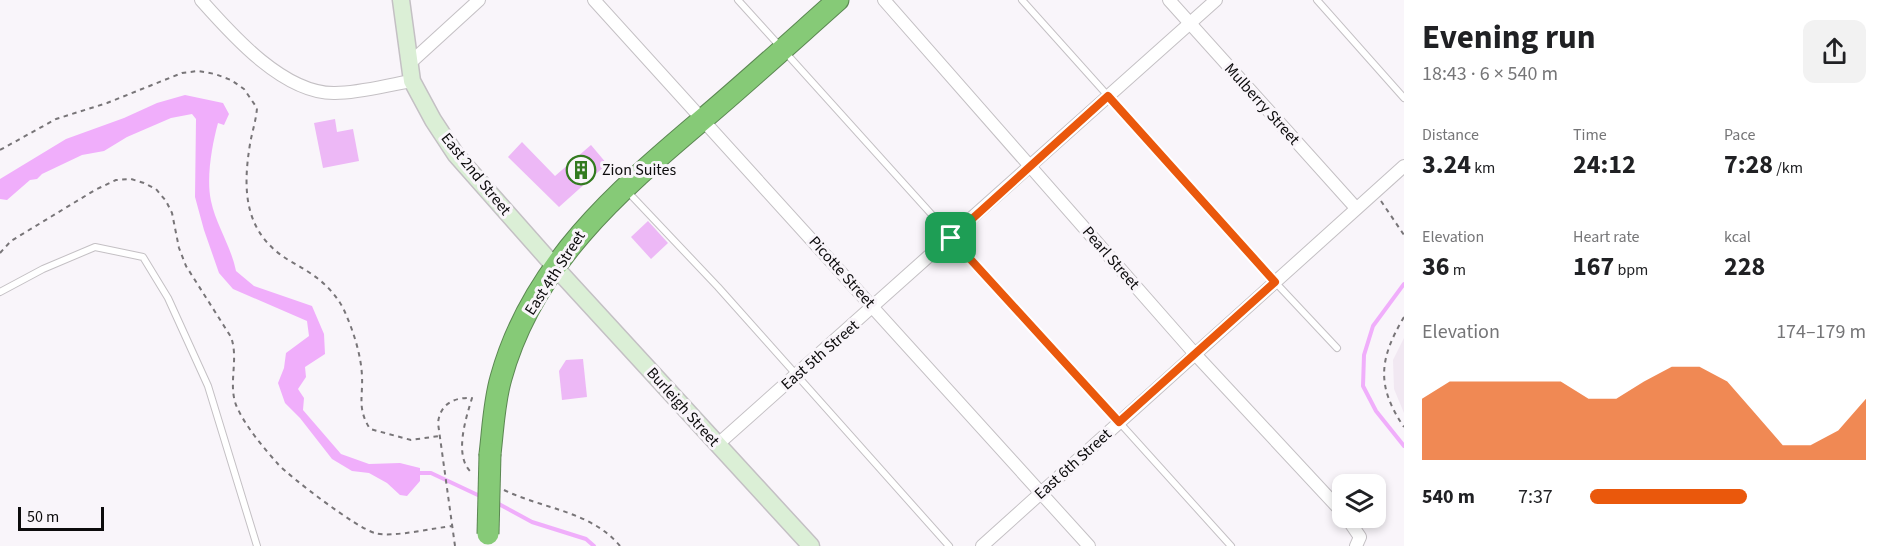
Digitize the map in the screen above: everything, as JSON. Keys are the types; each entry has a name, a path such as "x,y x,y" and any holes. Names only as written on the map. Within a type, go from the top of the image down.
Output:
{"highway":[{"name":"East 4th Street","path":"488,540 490,454 501,379 522,323 555,267 584,228 623,187 838,0"}],"street":[{"path":"201,0 257,58 304,86 333,93 412,81"},
{"name":"East 2nd Street","path":"401,0 412,81 433,120 456,155 555,267"},
{"path":"410,63 479,0"},
{"name":"Picotte Street","path":"594,0 1089,546"},
{"name":"Pearl Street","path":"884,0 1195,354 1332,501"},
{"name":"Mulberry Street","path":"1169,0 1356,208"},
{"name":"East 5th Street","path":"717,445 1216,0"},
{"name":"East 6th Street","path":"982,546 1404,166"},
{"name":"Burleigh Street","path":"555,267 811,546"},
{"path":"1352,528 1358,542"}],"lane":[{"path":"738,0 1231,546"},
{"path":"1022,0 1337,348"},
{"path":"1317,0 1404,98"},
{"path":"623,187 718,287 949,546"},
{"path":"0,292 43,269 95,247 143,257 168,298 207,386 257,546"}],"path":[{"path":"0,150 56,119 107,103 182,73 198,71 215,74 244,88 257,108 247,173 250,212 254,226 274,250 320,279 343,307 358,355 362,377 360,406 362,416 370,429 411,441 439,436"},
{"path":"0,253 11,241 95,190 116,180 131,179 156,189 171,213 179,248 186,266 235,347 233,383 235,402 244,420 280,466 346,517 375,534 452,526"},
{"path":"1379,199 1404,235"},
{"path":"1404,317 1385,354 1384,376 1387,399 1404,426"},
{"path":"455,546 440,449 439,415 443,408 457,398 472,398 466,415 462,458 470,472 479,477"},
{"path":"497,486 548,508 588,520 608,533 620,546"}],"shaded area":[{"path":"185,95 223,103 229,114 224,125 218,123 209,182 213,210 236,271 254,286 312,306 324,334 325,354 305,367 306,377 298,389 304,398 303,410 341,454 369,464 400,463 420,468 420,481 407,496 400,495 387,483 369,473 352,471 332,459 300,418 285,403 278,383 284,368 286,353 309,336 307,321 233,289 219,273 195,197 196,119 192,114 171,118 127,137 104,151 82,155 42,174 37,179 30,180 7,200 0,199 0,179 66,139 124,118 157,103"},
{"path":"1404,338 1404,413 1394,389 1393,360"}],"building":[{"path":"335,119 337,132 353,129 359,161 323,168 314,123"},
{"name":"Zion Suites","path":"522,142 555,176 591,145 607,164 559,207 508,157"},
{"path":"648,221 668,243 651,259 631,237"},
{"path":"583,359 587,397 562,400 559,371 566,360"}],"waterway":[{"path":"1404,284 1373,326 1364,355 1363,386 1376,411 1404,446"},
{"path":"420,473 431,473 482,497"},
{"path":"497,503 532,522 586,539 594,546"}],"place":[{"name":"Zion Suites","path":"581,170"}],"route":[{"path":"1108,96 1275,282 1119,422 951,238 1108,96"}]}
